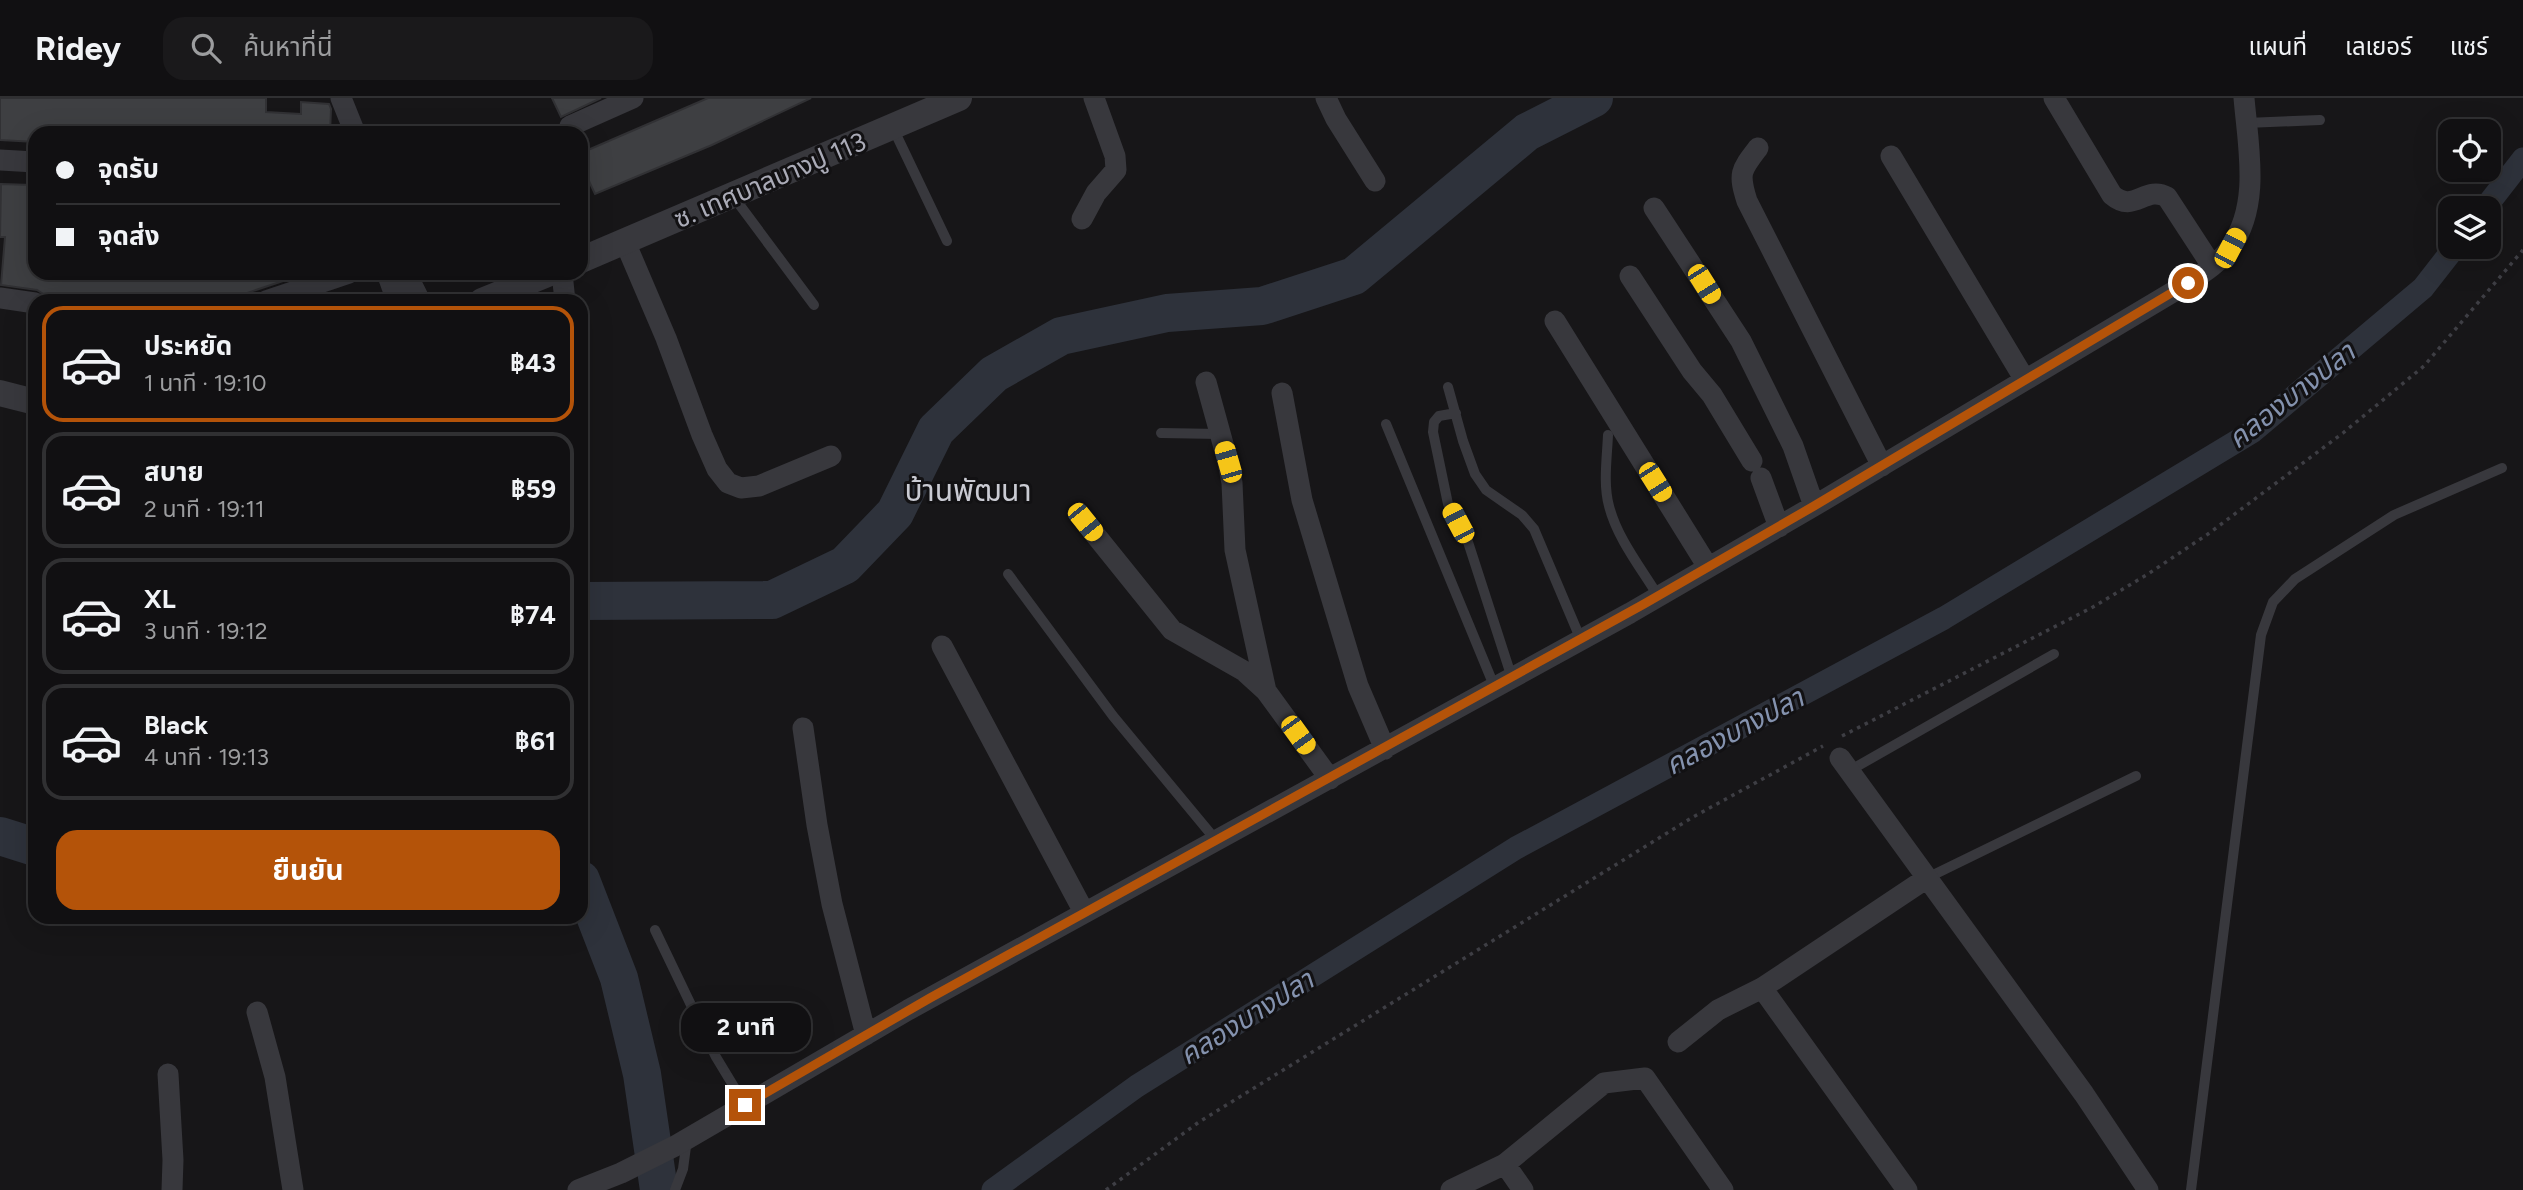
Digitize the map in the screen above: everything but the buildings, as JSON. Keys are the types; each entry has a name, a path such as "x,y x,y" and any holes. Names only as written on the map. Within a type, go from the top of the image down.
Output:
{"street":[{"path":"341,98 349,126"},
{"path":"572,126 633,98"},
{"name":"ซ. เทศบาลบางปู 113","path":"588,257 959,98"},
{"path":"1082,219 1096,193 1116,170 1115,156 1094,98"},
{"path":"1326,98 1375,181"},
{"path":"2054,98 2112,195 2120,202 2130,203 2152,194 2167,197 2212,266"},
{"path":"578,1190 681,1142 1084,912 1581,640 1882,466 2212,266 2230,248 2241,228 2248,205 2249,174 2244,98"},
{"path":"1758,148 1741,170 1741,184 1747,201 1882,466"},
{"path":"1891,156 2025,380"},
{"path":"0,160 28,162"},
{"path":"1654,208 1741,341 1793,446 1814,506"},
{"path":"625,242 666,338 702,435 717,470 728,483 741,488 759,486 831,456"},
{"path":"1630,276 1692,372 1712,395 1757,469 1779,527"},
{"path":"287,294 328,280"},
{"path":"525,293 541,280"},
{"path":"0,298 28,302"},
{"path":"1555,321 1708,567"},
{"path":"1206,383 1232,483 1235,550 1266,691"},
{"path":"0,393 28,400"},
{"path":"1282,393 1302,500 1358,686 1385,749"},
{"path":"1085,522 1172,630 1244,671 1266,691 1330,779"},
{"path":"942,646 1084,912"},
{"path":"803,728 832,904 866,1035"},
{"path":"1844,764 2084,1094 2148,1190"},
{"path":"1678,1042 1718,1010 1762,988 1927,878"},
{"path":"1762,988 1907,1190"},
{"path":"257,1012 275,1077 293,1190"},
{"path":"168,1074 172,1190"},
{"path":"1451,1190 1505,1164 1604,1083 1645,1078 1723,1190"},
{"path":"1505,1164 1523,1190"}],"lane":[{"path":"2246,122 2320,120"},
{"path":"893,128 947,241"},
{"path":"733,196 814,305"},
{"path":"1448,387 1475,474 1486,490 1522,515 1534,530 1581,640"},
{"path":"1456,413 1439,416 1434,422 1433,432 1448,504 1468,542 1503,683"},
{"path":"1386,424 1503,683"},
{"path":"1161,433 1220,434"},
{"path":"1608,435 1608,503 1614,521 1658,596"},
{"path":"2191,1190 2261,635 2273,602 2295,579 2394,515 2502,468"},
{"path":"1008,574 1113,716 1215,839"},
{"path":"1844,764 2054,654"},
{"path":"1927,878 2136,776"},
{"path":"656,930 716,1058 745,1105"},
{"path":"675,1190 683,1169 681,1142"}],"waterway":[{"path":"588,601 772,600 845,565 895,513 936,430 994,374 1061,336 1167,313 1262,306 1354,276 1527,132 1594,98"},
{"name":"คลองบางปลา","path":"2494,196 2523,159"},
{"name":"คลองบางปลา","path":"993,1190 1137,1086 1516,848 1944,618 2252,432 2423,288 2446,259"},
{"path":"0,836 28,845"},
{"path":"588,898 619,978 642,1074 659,1190"}],"district":[{"name":"บ้านพัฒนา","path":"968,490"}],"route":[{"path":"745,1105 908,1010 1644,604 2188,283"}]}
